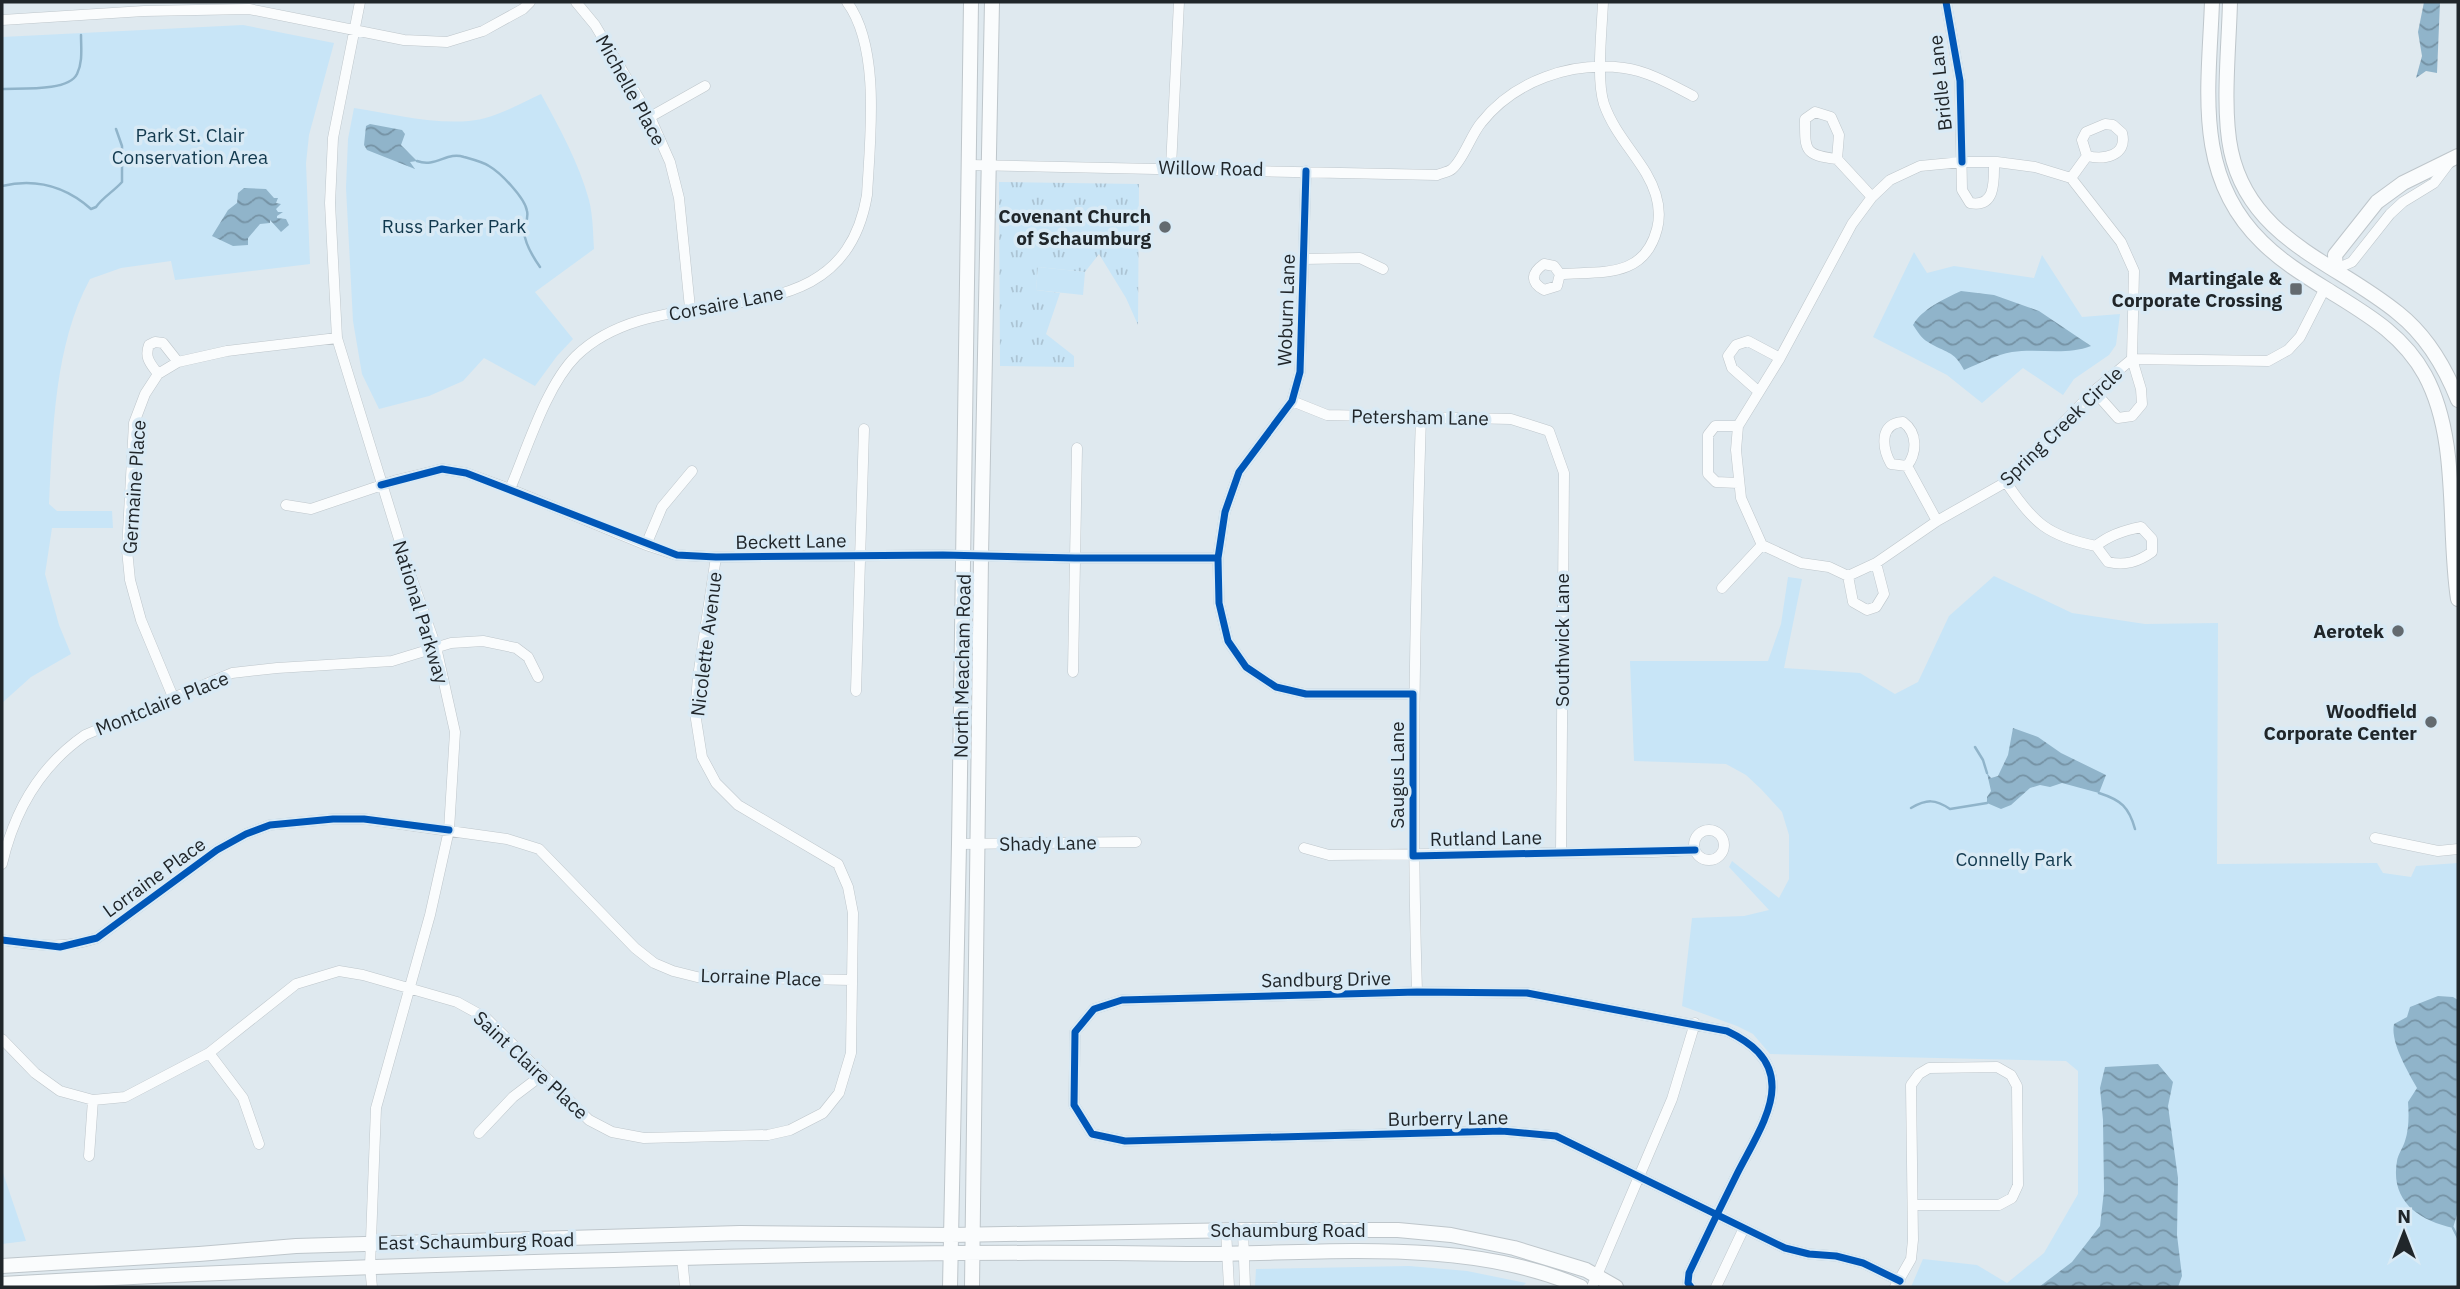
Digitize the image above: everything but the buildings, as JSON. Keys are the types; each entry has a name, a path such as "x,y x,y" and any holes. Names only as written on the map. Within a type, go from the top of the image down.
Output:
{"main road":[{"name":"North Meacham Road","path":"950,1287 971,2"},
{"name":"North Meacham Road","path":"972,1287 981,556 992,2"},
{"path":"2212,2 2209,135 2217,173 2235,210 2262,243 2284,261 2395,335 2412,353 2432,386 2446,429 2458,599"},
{"path":"2230,2 2229,130 2231,152 2241,183 2271,225 2296,246 2399,314 2423,338 2448,375 2458,400"},
{"path":"2325,288 2336,270 2335,255 2377,202 2403,183 2455,157"},
{"name":"Schaumburg Road","path":"951,1235 1398,1230 1482,1239 1586,1270 1594,1282 1616,1287"},
{"name":"East Schaumburg Road","path":"2,1266 296,1246 740,1233 951,1235"},
{"name":"Schaumburg Road","path":"950,1253 1380,1252 1458,1256 1528,1269 1581,1287"},
{"name":"East Schaumburg Road","path":"2,1284 370,1266 950,1253"}],"street":[{"name":"National Parkway","path":"360,2 333,138 330,204 337,338 436,647 455,732 449,830 430,915 376,1108 370,1266 372,1287"},
{"path":"2,20 250,6 404,40 447,42 483,31 523,9 530,2"},
{"name":"Michelle Place","path":"576,2 595,25 650,117 670,162 679,198 690,308"},
{"name":"Corsaire Lane","path":"510,489 551,392 576,357 594,343 627,325 690,308 745,302 786,292 814,281 832,269 852,243 863,216 867,195 870,66 864,38 854,11 847,2"},
{"path":"1171,167 1179,2"},
{"path":"1560,274 1616,271 1634,264 1652,248 1660,219 1656,191 1612,123 1603,101 1603,2"},
{"name":"Bridle Lane","path":"1946,2 1960,81 1962,190 1970,203 1986,202 1992,197 1994,162"},
{"path":"1601,66 1643,72 1693,96"},
{"name":"Willow Road","path":"970,165 1171,167 1437,175 1452,169 1481,123 1518,88 1559,71 1601,66"},
{"path":"650,117 705,86"},
{"path":"1838,159 1839,135 1831,117 1815,112 1809,114 1805,119 1805,146 1816,157 1838,159 1872,197"},
{"path":"2105,124 2119,128 2123,138 2120,151 2104,158 2087,156 2082,140 2087,132 2105,124"},
{"path":"1876,563 1884,594 1876,607 1867,610 1853,602 1848,576 1829,568 1801,563 1762,545 1741,498 1736,450 1738,426 1780,358 1852,224 1872,197 1890,180 1920,166 1962,162 1994,162 2035,167 2071,178 2087,156"},
{"name":"Woburn Lane","path":"1307,171 1300,372 1292,401 1239,472 1224,512 1218,558 1219,603 1228,641 1246,667 1276,687 1306,694 1413,694"},
{"name":"Spring Creek Circle","path":"1848,576 1876,563 1937,522 2006,482 2094,391 2132,359 2134,271 2121,242 2071,178"},
{"path":"1303,259 1360,258 1383,269"},
{"path":"2094,391 2118,418 2132,416 2142,404 2141,389 2132,359 2268,361 2288,351 2300,337 2325,288"},
{"name":"Germaine Place","path":"173,697 141,620 130,580 127,550 134,423 145,394 158,374 178,362 227,351 337,338"},
{"path":"1758,391 1731,368 1728,356 1736,345 1748,341 1780,358"},
{"path":"158,374 148,360 149,345 155,342 163,343 178,362"},
{"name":"Petersham Lane","path":"1292,401 1327,415 1511,419 1549,430"},
{"name":"Saugus Lane","path":"1417,992 1413,856 1413,694 1420,417"},
{"path":"1895,422 1903,422 1914,436 1914,457 1907,466 1891,464 1885,453 1884,436 1895,422"},
{"path":"1738,426 1715,426 1708,435 1708,474 1716,482 1738,483"},
{"path":"856,691 864,429"},
{"name":"Southwick Lane","path":"1549,430 1563,473 1561,853"},
{"path":"1073,672 1077,448"},
{"path":"1907,466 1937,522"},
{"name":"Beckett Lane","path":"286,505 311,509 382,485 442,469 510,489 677,555 1218,558"},
{"path":"646,545 662,507 692,471"},
{"path":"2006,482 2033,519 2060,536 2096,546 2108,562 2121,565 2133,563 2152,552 2153,546 2149,533 2141,527 2105,539 2096,546"},
{"path":"1722,588 1762,545"},
{"name":"Nicolette Avenue","path":"716,557 695,713 702,757 716,783 738,805 838,864 848,887 853,913 851,1053 839,1093 823,1113"},
{"name":"Montclaire Place","path":"2,864 9,835 27,800 47,768 63,750 85,735 232,674 277,668 393,661 436,647 483,641 516,648 528,657 538,677"},
{"name":"Lorraine Place","path":"2,940 60,947 97,938 218,850 246,834 270,825 364,819 508,839 539,849 635,948 654,963 673,971 697,977 852,980"},
{"path":"2375,838 2438,851 2458,849"},
{"name":"Shady Lane","path":"959,844 1136,842"},
{"name":"Rutland Lane","path":"1304,848 1329,856 1695,850"},
{"name":"Saint Claire Place","path":"2,1039 35,1073 60,1091 93,1100 125,1097 208,1053 296,984 339,971 409,987 457,1002 486,1018 589,1119 612,1132 643,1138 768,1135 790,1130 823,1113"},
{"name":"Sandburg Drive","path":"1092,1134 1074,1105 1075,1032 1094,1009 1122,1000 1417,992 1527,993 1727,1031 1747,1040 1762,1055 1772,1084 1771,1102 1689,1273 1688,1283 1692,1287"},
{"path":"1594,1282 1672,1099 1695,1023"},
{"path":"208,1053 243,1098 259,1144"},
{"path":"1897,1284 1911,1259 1911,1085 1919,1074 1929,1068 1997,1067 2011,1074 2017,1086 2018,1185 2012,1198 1999,1205 1913,1205"},
{"path":"479,1133 513,1097 542,1075"},
{"path":"89,1156 93,1100"},
{"name":"Burberry Lane","path":"1092,1134 1125,1142 1502,1131 1556,1136 1786,1248 1863,1263 1897,1284"},
{"path":"1716,1287 1744,1228"},
{"path":"1226,1230 1229,1287"},
{"path":"1243,1230 1245,1287"},
{"path":"682,1258 685,1287"}],"green space":[{"name":"Park St. Clair Conservation Area","path":"243,25 334,43 309,135 306,163 310,264 175,280 171,261 121,268 90,279 78,305 62,360 54,418 49,504 57,511 112,511 113,528 52,528 45,574 59,625 71,654 31,677 2,703 2,37"},
{"name":"Russ Parker Park","path":"541,94 574,159 585,186 591,212 594,249 535,292 573,339 535,386 484,358 463,381 429,396 379,409 362,374 353,321 346,188 348,139 354,108 426,120 469,121 497,114"},
{"path":"999,182 1139,184 1138,325 1126,298 1099,254 1085,272 1038,267 1036,290 1060,293 1046,334 1074,356 1074,367 1000,366"},
{"path":"1914,252 1927,273 1954,266 2034,278 2042,255 2082,317 2120,314 2116,345 2109,355 2074,379 2063,395 2023,368 1982,403 1947,375 1873,337"},
{"path":"1038,267 1085,272 1083,295 1036,290"},
{"name":"Connelly Park","path":"1994,576 2072,613 2145,624 2218,623 2217,864 2377,863 2383,873 2411,877 2416,866 2458,863 2458,1287 1911,1287 1923,1259 1977,1265 2007,1283 2044,1253 2078,1194 2078,1071 2066,1061 1770,1054 1753,1034 1682,1006 1692,918 1744,916 1769,910 1729,867 1732,861 1779,898 1789,879 1789,835 1782,812 1746,775 1726,764 1634,761 1630,661 1768,661 1781,624 1788,577 1802,579 1784,668 1860,673 1895,694 1918,682 1949,616"},
{"path":"2,1170 26,1241 2,1244"},
{"path":"1409,1266 1467,1271 1526,1283 1522,1287 1255,1287 1256,1269"}],"water":[{"path":"2424,2 2440,2 2437,73 2426,71 2416,78 2422,56 2418,32"},
{"path":"370,124 402,130 405,134 401,145 417,161 410,162 415,169 367,150 364,145 366,126"},
{"path":"244,188 266,189 274,198 278,198 276,203 281,204 276,209 283,212 277,218 286,219 289,225 281,232 270,220 270,223 260,224 248,238 248,245 233,246 212,236 228,210 237,203 238,193"},
{"path":"1961,291 1994,295 2039,311 2091,346 2071,351 2012,352 1964,370 1953,355 1926,341 1913,325 1928,309"},
{"path":"2013,728 2038,737 2061,753 2106,775 2099,793 2062,783 2030,788 2011,805 2001,809 1987,803 1991,791 1987,773 1991,778 1998,776 2008,755"},
{"path":"2438,996 2458,1000 2458,1211 2453,1228 2428,1220 2409,1206 2402,1198 2396,1175 2398,1158 2407,1132 2408,1102 2417,1088 2397,1048 2394,1024 2407,1017 2410,1007"},
{"path":"2158,1064 2173,1082 2168,1106 2178,1178 2177,1235 2182,1276 2178,1287 2039,1287 2072,1262 2100,1226 2104,1191 2100,1088 2105,1067"}],"waterway":[{"path":"2,89 43,88 72,80 80,65 81,35"},
{"path":"2,186 27,183 50,186 71,195 91,209 96,207 122,182 122,146 116,129"},
{"path":"417,161 424,163 458,156 484,163 500,174 525,206 525,236 540,267"},
{"path":"1975,747 1987,773"},
{"path":"2099,793 2123,805 2135,829"},
{"path":"1911,808 1931,801 1950,809 1987,803"},
{"path":"2453,1228 2458,1238"}],"cycle path":[{"path":"1946,2 1960,81 1962,162"},
{"path":"1306,171 1300,372 1292,401 1239,472 1225,512 1218,558 1219,603 1228,641 1246,667 1276,687 1306,694 1413,694 1413,856 1695,850"},
{"path":"381,485 442,469 466,473 677,555 1218,558"},
{"path":"2,940 60,947 97,938 217,850 270,825 364,819 449,830"},
{"path":"1691,1287 1688,1283 1689,1273 1712,1224 1718,1212 1730,1188 1759,1132 1771,1097 1771,1076 1764,1059 1744,1040 1727,1031 1527,993 1417,992 1122,1000 1094,1009 1075,1032 1074,1105 1092,1134 1125,1141 1502,1131 1556,1136 1785,1248 1863,1263 1900,1281"}],"place":[{"name":"Covenant Church of Schaumburg","path":"1165,227"},
{"name":"Martingale & Corporate Crossing","path":"2296,289"},
{"name":"Aerotek","path":"2398,631"},
{"name":"Woodfield Corporate Center","path":"2431,722"}]}
